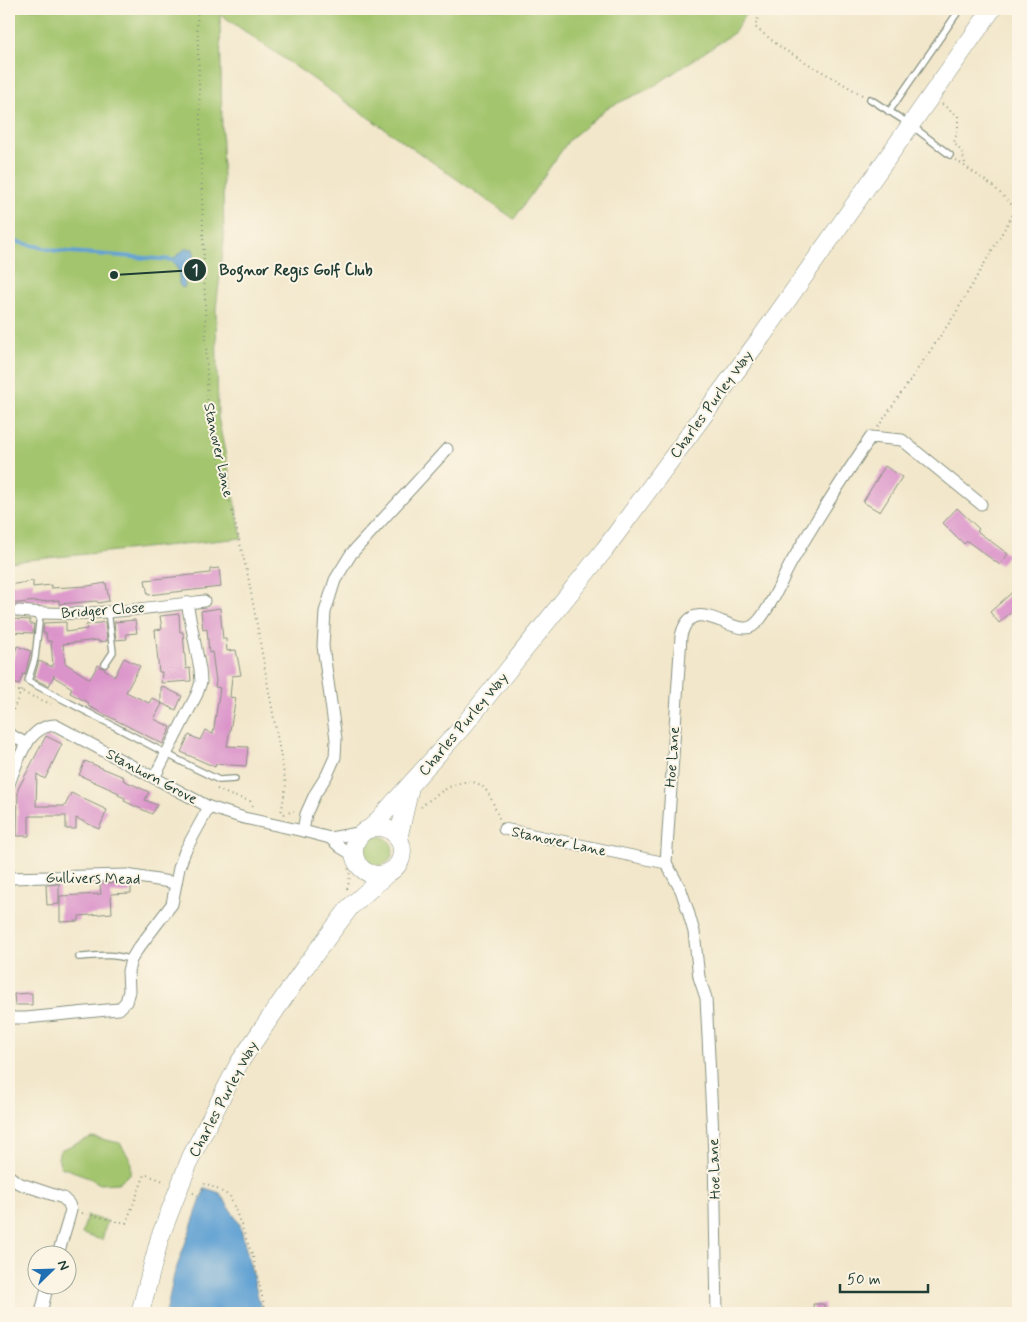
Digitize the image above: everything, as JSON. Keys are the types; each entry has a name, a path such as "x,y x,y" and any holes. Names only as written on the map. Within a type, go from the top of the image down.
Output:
{"main road":[{"name":"Charles Purley Way","path":"367,831 464,725 605,549 762,336 992,9"},
{"name":"Charles Purley Way","path":"398,838 411,784"},
{"path":"378,828 386,829 398,838 401,846 400,861 389,872 382,875 374,874 358,862 356,844 367,831 378,828"},
{"name":"Charles Purley Way","path":"350,907 358,862"},
{"name":"Charles Purley Way","path":"140,1313 160,1237 179,1187 191,1158 239,1063 300,974 350,907 389,872"}],"street":[{"path":"871,437 902,440 981,504"},
{"name":"Hoe Lane","path":"717,1313 714,1155 706,998 699,977 694,932 688,911 666,863 680,645 683,626 697,616 708,616 745,628 755,625 765,613 792,562 871,437"},
{"path":"303,831 306,814 314,794 335,757 336,739 324,646 325,612 334,580 351,554 447,449"},
{"name":"Bridger Close","path":"19,611 40,614 108,612 204,601"},
{"path":"154,778 197,694 201,682 187,603"},
{"name":"Stanhorn Grove","path":"9,784 27,744 39,729 46,725 55,725 209,807 244,818 330,838 367,831"},
{"path":"9,734 27,744"},
{"path":"9,1016 26,1018 119,1009 126,1002 129,991 128,971 132,960 137,950 172,904 179,868 185,851 209,807"},
{"name":"Stanover Lane","path":"504,829 666,863"},
{"name":"Stanhorn Grove","path":"330,838 358,862"},
{"name":"Gullivers Mead","path":"9,878 126,875 176,883"},
{"path":"9,1176 18,1183 62,1198 69,1204 71,1210 61,1244"},
{"path":"41,1313 46,1294"}],"lane":[{"path":"890,112 960,9"},
{"path":"870,99 911,125 950,155"},
{"path":"105,664 113,652 108,612"},
{"path":"40,614 35,658 28,681 166,755 219,780 235,779"},
{"path":"79,957 108,955 123,956 132,960"}],"path":[{"name":"Stanover Lane","path":"197,9 208,414 248,576 286,785 278,826"},
{"path":"761,9 755,27 784,49 870,99"},
{"path":"931,97 958,116 958,128 954,143 962,152 966,167"},
{"path":"871,437 954,316 1017,209 993,186 950,155"},
{"path":"9,719 20,691 28,681"},
{"name":"Stanover Lane","path":"421,808 435,794 445,788 458,784 475,783 483,787 490,796 504,829"},
{"path":"71,1210 126,1223 145,1174 200,1196 205,1183 230,1196 253,1257 266,1313"}],"green space":[{"path":"9,9 748,9 735,32 651,88 607,108 569,140 514,219 220,14 224,241 216,309 218,417 242,538 9,562"},
{"path":"378,836 384,837 392,845 392,857 384,865 378,866 372,865 364,857 363,851 364,845 372,837"},
{"path":"92,1137 120,1143 131,1161 131,1173 118,1183 100,1184 86,1176 61,1167 58,1158 60,1150"},
{"path":"87,1216 107,1221 102,1240 82,1234"}],"water":[{"path":"186,248 193,249 195,257 184,279 185,287 182,288 179,284 179,272 172,260"},
{"path":"205,1188 220,1193 240,1225 262,1313 166,1313 174,1275"}],"building":[{"path":"885,466 902,477 880,512 863,502"},
{"path":"957,508 979,529 977,531 1008,554 1000,565 967,541 964,544 943,523"},
{"path":"219,568 221,587 148,595 145,580 210,573 210,569"},
{"path":"33,581 33,587 51,585 51,588 106,583 109,601 59,604 59,600 9,604 9,585"},
{"path":"1018,587 1018,606 999,623 990,612"},
{"path":"220,608 223,639 226,639 227,651 236,650 241,675 232,676 230,697 236,698 227,746 248,747 246,766 216,764 215,767 181,752 189,735 200,740 205,730 213,734 220,688 215,687 216,681 212,652 209,653 207,629 203,630 201,611"},
{"path":"179,614 180,632 183,632 186,669 190,668 191,681 161,683 162,672 159,672 155,630 162,629 160,616"},
{"path":"12,619 30,620 30,624 34,624 33,633 9,632 9,625 11,625"},
{"path":"135,620 137,633 126,634 127,639 116,640 114,622"},
{"path":"66,622 66,632 87,629 86,625 105,622 107,641 98,642 98,640 63,644 65,663 90,679 98,665 115,676 124,658 140,666 126,692 149,703 152,698 162,704 154,719 171,727 163,744 88,706 89,703 70,693 72,688 54,677 54,675 49,686 34,679 39,661 53,667 51,641 47,641 46,633 43,633 44,623"},
{"path":"17,646 31,651 25,675 23,674 19,685 9,681 9,671"},
{"path":"161,686 182,696 176,710 161,703"},
{"path":"46,736 62,744 45,779 37,774 36,806 65,806 71,793 107,810 99,829 76,818 76,829 66,829 66,816 29,816 29,836 17,836 18,789"},
{"path":"85,761 124,777 123,780 149,792 145,800 157,805 152,814 124,801 125,798 118,795 119,793 79,775"},
{"path":"100,883 131,883 131,893 111,894 112,913 79,916 79,921 60,922 60,896 101,894"},
{"path":"59,884 59,904 47,905 46,885"},
{"path":"32,993 32,1005 15,1005 14,994"},
{"path":"813,1304 824,1304 825,1313 814,1313"}],"waterway":[{"path":"9,240 57,251 172,260"}],"place":[{"name":"Bognor Regis Golf Club","path":"114,275"}]}
